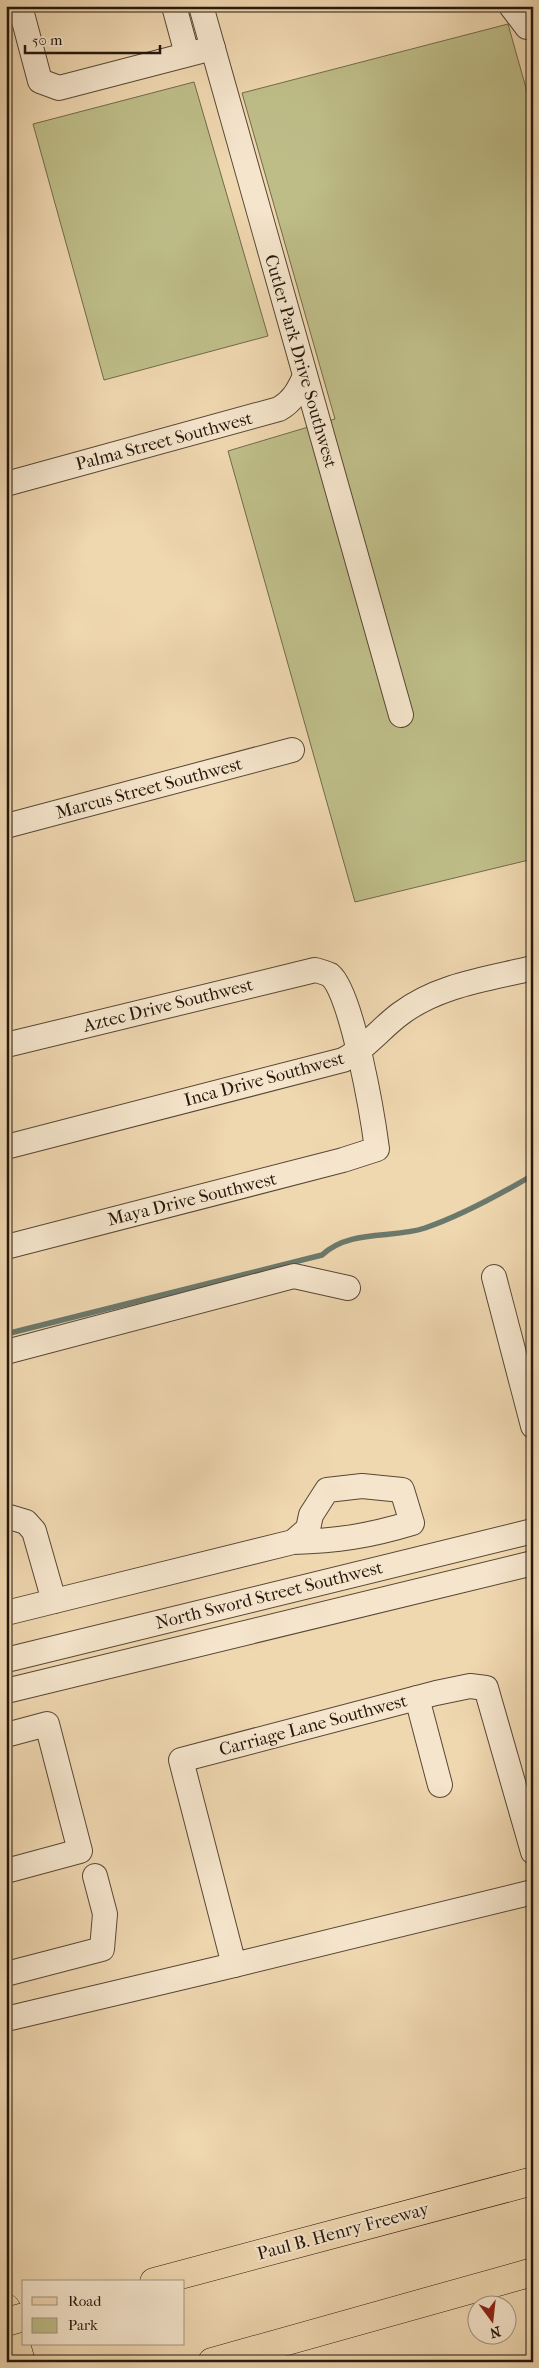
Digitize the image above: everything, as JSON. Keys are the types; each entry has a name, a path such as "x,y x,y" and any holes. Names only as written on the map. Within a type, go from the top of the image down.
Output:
{"main road":[{"path":"357,2227 402,2202 533,2163"},
{"name":"Paul B. Henry Freeway","path":"161,2280 533,2181"},
{"path":"212,2362 533,2272"},
{"path":"305,2336 381,2328 533,2288"},
{"path":"6,2308 21,2362"},
{"path":"6,2322 22,2318"}],"street":[{"path":"20,6 40,81 59,88 213,48"},
{"path":"174,6 188,54"},
{"name":"Cutler Park Drive Southwest","path":"201,6 401,715"},
{"path":"511,6 530,27"},
{"name":"Palma Street Southwest","path":"6,484 279,409 296,394 304,376"},
{"name":"Marcus Street Southwest","path":"6,826 292,750"},
{"name":"Inca Drive Southwest","path":"6,1147 343,1060 358,1051 399,1014 434,994 454,987 533,968"},
{"name":"Aztec Drive Southwest","path":"6,1046 275,978 315,970 330,975 341,992 358,1051"},
{"name":"Maya Drive Southwest","path":"6,1247 343,1160 377,1149 369,1092 358,1051"},
{"path":"6,1352 294,1276 348,1288"},
{"path":"494,1277 533,1426"},
{"path":"6,1516 26,1522 34,1530 54,1601"},
{"name":"North Sword Street Southwest","path":"6,1660 533,1531"},
{"path":"6,1613 293,1542"},
{"name":"North Sword Street Southwest","path":"6,1691 533,1563"},
{"name":"Carriage Lane Southwest","path":"234,1965 181,1760 417,1698 470,1686 486,1688 533,1852"},
{"path":"417,1698 440,1785"},
{"path":"6,1735 47,1724 80,1851 6,1871"},
{"path":"6,1974 102,1949 105,1914 96,1876"},
{"path":"6,2019 533,1892"}],"green space":[{"path":"508,24 533,113 533,859 355,902 228,451 335,419 242,93"},
{"path":"194,82 268,336 104,380 33,124"}],"waterway":[{"path":"6,1334 322,1255 345,1241 425,1228 480,1204 533,1175"}]}
